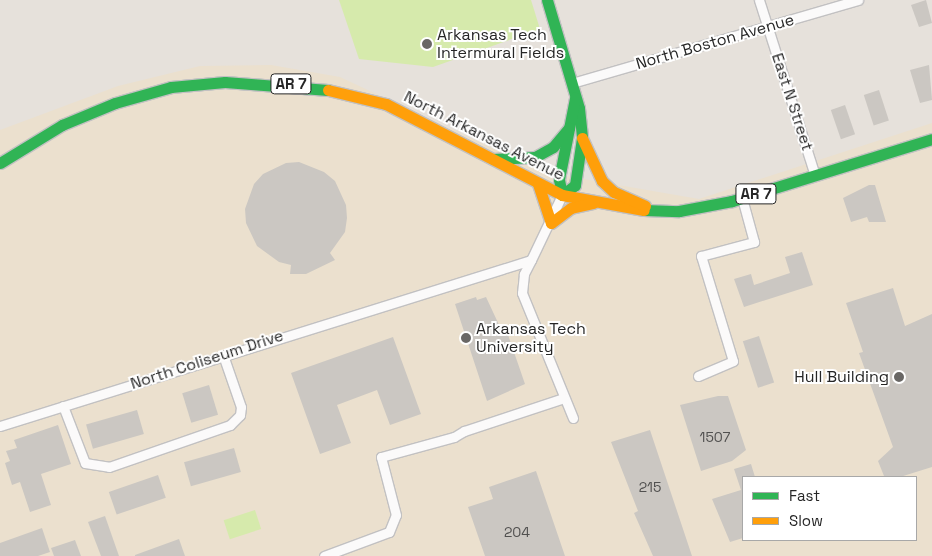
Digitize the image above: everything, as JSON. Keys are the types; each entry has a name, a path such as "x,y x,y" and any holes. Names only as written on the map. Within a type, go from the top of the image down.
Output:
{"main road":[{"path":"547,0 572,83 582,138 602,181 626,198 659,211"},
{"name":"North Arkansas Avenue","path":"0,163 62,125 115,102 171,87 225,82 325,88 386,104 562,195 592,203 659,211 706,208 932,139"},
{"path":"575,98 559,179 562,195 575,185 582,138"},
{"path":"488,158 534,157 553,147 569,128"},
{"path":"538,184 551,223 571,208 592,203"}],"street":[{"name":"East N Street","path":"759,0 815,175"},
{"name":"North Boston Avenue","path":"572,83 768,28 858,0"},
{"path":"562,195 551,223 524,274 522,293 573,418"},
{"path":"698,376 732,361 701,256 754,242 742,198"},
{"name":"North Coliseum Drive","path":"0,426 415,294 531,260"},
{"path":"63,406 85,463 109,467 230,425 240,415 241,407 223,355"},
{"path":"324,556 389,532 396,515 381,457 454,437 464,431 564,398"}],"shaded area":[{"name":"Arkansas Tech University","path":"271,65 340,77 543,172 699,199 932,123 932,556 0,556 0,130 118,86 200,66"}],"green space":[{"name":"Arkansas Tech Intermural Fields","path":"339,0 531,0 540,29 433,67 359,59"},
{"path":"255,510 261,529 230,539 224,520"}],"building":[{"path":"926,0 932,23 919,27 911,5"},
{"path":"929,65 932,100 920,103 910,70"},
{"path":"879,90 889,120 874,125 864,95"},
{"path":"845,105 855,134 841,139 831,110"},
{"path":"299,162 324,172 335,181 346,205 347,218 345,232 330,253 335,260 306,274 290,274 291,265 279,262 257,246 246,223 245,209 254,184 263,174 286,163"},
{"path":"869,185 875,185 886,222 869,222 867,217 851,222 843,198"},
{"path":"802,252 813,285 744,307 734,279 751,274 754,285 790,273 785,257"},
{"name":"Hull Building","path":"893,288 905,326 932,314 932,467 903,476 884,476 878,461 893,447 859,353 863,352 846,303"},
{"path":"476,297 477,300 486,297 500,327 505,326 525,384 487,401 455,304"},
{"path":"759,336 774,383 758,388 743,341"},
{"path":"393,337 421,414 390,425 377,390 337,405 351,443 320,454 291,373"},
{"path":"209,385 218,415 191,423 182,393"},
{"path":"718,396 728,396 746,450 732,461 701,471 680,405"},
{"path":"137,410 144,434 93,449 86,425"},
{"path":"58,425 71,464 41,474 51,505 30,512 20,482 12,485 5,463 10,461 6,451 17,448 14,440"},
{"path":"650,430 692,556 653,556 634,513 638,511 611,442"},
{"path":"234,448 241,472 191,486 184,462"},
{"path":"751,464 755,476 742,476 742,538 730,542 712,499 741,490 734,469"},
{"path":"536,471 565,556 485,556 468,507 493,499 489,487"},
{"path":"158,475 166,498 117,515 109,492"},
{"path":"105,516 119,556 101,556 88,522"},
{"path":"42,528 50,552 38,556 0,556 0,543"},
{"path":"179,539 185,556 135,556 135,555"},
{"path":"75,540 81,556 54,556 51,548"}],"traffic: fast":[{"path":"547,0 579,108 582,138 575,185 562,195 559,179 575,98"},
{"path":"0,163 62,125 115,103 171,87 225,82 328,90"},
{"path":"493,159 535,157 553,147 569,128"},
{"path":"644,210 679,211 732,201 932,139"}],"traffic: slow":[{"path":"328,90 386,104 562,195 644,210"},
{"path":"582,138 602,181 614,192 645,206"},
{"path":"538,184 551,223 571,208 593,203"}],"place":[{"name":"Arkansas Tech Intermural Fields","path":"427,44"},
{"name":"Arkansas Tech University","path":"466,338"},
{"name":"Hull Building","path":"899,377"}]}
